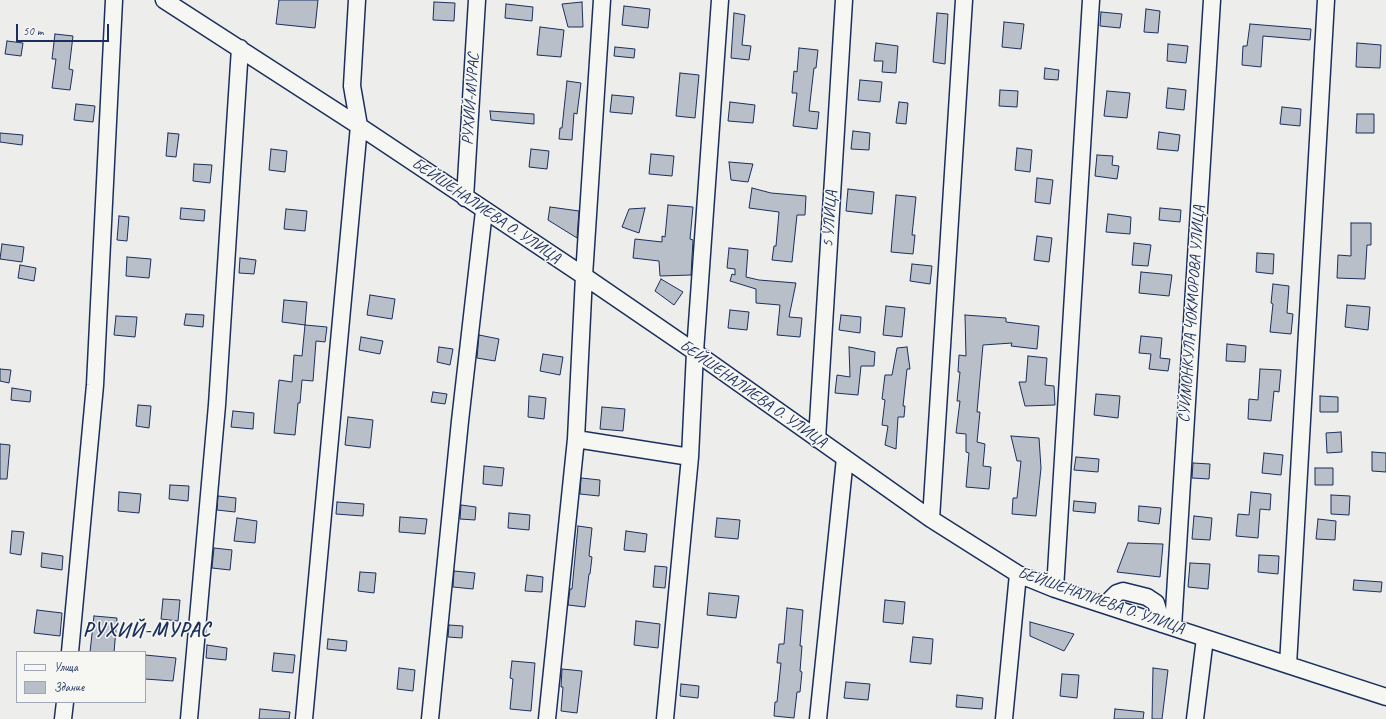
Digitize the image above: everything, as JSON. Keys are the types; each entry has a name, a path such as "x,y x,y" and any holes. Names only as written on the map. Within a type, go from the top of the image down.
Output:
{"street":[{"path":"70,651 95,385 114,0"},
{"name":"БЕЙШЕНАЛИЕВА О. УЛИЦА","path":"164,0 359,126 484,211 584,276 695,352 930,519 1018,574 1055,589 1386,697"},
{"path":"304,719 359,126 352,86 357,0"},
{"name":"РУХИЙ-МУРАС","path":"465,198 477,0"},
{"path":"547,719 576,439 584,276 602,0"},
{"path":"665,719 690,457 695,352 720,0"},
{"name":"5 УЛИЦА","path":"817,439 844,0"},
{"path":"930,519 964,0"},
{"path":"1055,589 1091,0"},
{"name":"СУЙМОНКУЛА ЧОКМОРОВА УЛИЦА","path":"1168,626 1212,0"},
{"path":"1288,665 1326,0"},
{"path":"189,719 217,405 240,48"},
{"path":"430,719 460,421 484,211"},
{"path":"576,439 690,457"},
{"path":"818,719 845,458"},
{"path":"1004,719 1018,574"},
{"path":"1195,719 1204,638"},
{"path":"63,719 65,703"}],"building":[{"path":"279,0 318,0 315,28 276,24"},
{"path":"434,2 455,3 454,21 433,20"},
{"path":"582,2 583,27 568,27 562,4"},
{"path":"506,4 533,7 532,21 505,18"},
{"path":"624,6 650,9 648,28 622,25"},
{"path":"1146,9 1160,11 1158,33 1144,32"},
{"path":"1101,12 1122,14 1120,28 1100,26"},
{"path":"734,13 745,15 742,45 751,46 749,60 731,58"},
{"path":"937,13 948,14 945,64 933,62"},
{"path":"1004,22 1024,24 1021,49 1002,47"},
{"path":"1250,24 1311,29 1310,40 1263,36 1261,67 1242,65 1243,46 1247,46"},
{"path":"540,27 564,30 561,57 537,55"},
{"path":"55,34 73,36 69,69 73,70 70,90 52,88 56,59 52,59"},
{"path":"7,41 23,43 21,56 5,54"},
{"path":"876,43 898,46 896,73 882,72 883,61 874,61"},
{"path":"1357,43 1381,45 1380,68 1356,67"},
{"path":"1168,44 1188,46 1186,63 1167,61"},
{"path":"615,47 635,49 634,58 614,56"},
{"path":"799,48 818,50 816,68 814,68 809,111 819,112 817,129 793,126 797,93 792,93 794,71 797,72"},
{"path":"1045,68 1059,70 1058,80 1044,79"},
{"path":"680,73 699,75 695,118 676,116"},
{"path":"860,80 882,82 880,102 858,100"},
{"path":"567,81 581,83 577,114 574,113 572,140 559,139 560,128 562,128"},
{"path":"1168,88 1186,90 1184,110 1166,108"},
{"path":"1000,90 1018,91 1017,107 999,106"},
{"path":"1107,91 1130,93 1127,118 1104,116"},
{"path":"612,95 634,97 632,114 610,112"},
{"path":"730,102 755,105 753,123 728,121"},
{"path":"899,102 908,103 906,124 896,123"},
{"path":"76,104 95,106 93,122 74,120"},
{"path":"1282,107 1301,109 1300,126 1280,124"},
{"path":"490,111 534,114 534,124 491,120"},
{"path":"1357,114 1374,114 1374,133 1356,133"},
{"path":"853,131 870,133 869,150 851,149"},
{"path":"1159,132 1180,135 1178,151 1157,149"},
{"path":"0,133 23,135 22,145 0,142"},
{"path":"168,133 179,134 176,157 166,156"},
{"path":"1017,148 1032,150 1030,172 1015,170"},
{"path":"271,149 287,151 285,172 269,170"},
{"path":"531,149 549,151 547,169 529,167"},
{"path":"651,154 674,156 672,176 649,174"},
{"path":"1097,155 1113,156 1112,165 1119,166 1117,179 1095,176"},
{"path":"729,162 753,164 748,182 731,180"},
{"path":"194,164 212,165 210,183 193,181"},
{"path":"1037,178 1053,180 1050,204 1035,202"},
{"path":"752,188 771,193 806,196 805,215 797,215 792,262 772,260 774,246 776,246 779,212 749,208"},
{"path":"848,189 874,192 872,214 846,211"},
{"path":"896,195 916,197 912,235 915,235 913,254 891,252"},
{"path":"668,205 693,207 690,239 693,240 691,275 660,276 659,261 633,258 635,239 662,242 662,236 665,237"},
{"path":"550,207 579,211 577,238 548,220"},
{"path":"181,208 205,210 204,221 180,219"},
{"path":"645,208 639,233 622,227 629,209"},
{"path":"1160,208 1181,210 1180,222 1159,220"},
{"path":"286,209 307,211 305,231 284,229"},
{"path":"1108,214 1131,217 1130,234 1106,232"},
{"path":"119,216 129,217 127,241 117,240"},
{"path":"1351,223 1371,223 1371,245 1367,245 1365,279 1337,278 1338,255 1351,256"},
{"path":"1037,236 1052,238 1049,262 1034,260"},
{"path":"1134,243 1151,245 1148,266 1132,265"},
{"path":"2,244 24,247 22,262 0,259"},
{"path":"729,248 748,250 746,277 759,280 796,283 789,317 802,318 800,337 777,335 780,305 756,303 756,289 730,281 732,274 735,275 735,269 727,268"},
{"path":"1257,253 1274,254 1273,274 1256,272"},
{"path":"127,257 151,259 149,278 126,276"},
{"path":"240,258 256,260 254,274 239,273"},
{"path":"912,264 932,266 930,284 910,281"},
{"path":"20,265 36,268 34,281 18,278"},
{"path":"1141,272 1172,275 1169,296 1139,293"},
{"path":"661,279 683,292 674,305 655,291"},
{"path":"1273,284 1289,286 1287,313 1293,314 1291,334 1270,332 1273,304 1271,303"},
{"path":"370,295 395,299 392,319 367,315"},
{"path":"284,300 307,302 305,325 282,322"},
{"path":"1347,305 1370,307 1368,330 1345,327"},
{"path":"886,306 905,308 902,337 883,335"},
{"path":"730,310 749,312 747,330 728,328"},
{"path":"186,314 204,315 203,327 184,325"},
{"path":"841,315 861,317 860,333 839,330"},
{"path":"965,315 1006,318 1006,322 1039,326 1037,349 1011,346 1012,343 983,345 977,412 980,412 977,442 985,444 983,466 991,467 989,489 966,487 969,453 966,452 966,434 956,433 960,401 957,401 960,372 958,372 959,355 966,356"},
{"path":"116,316 137,317 135,337 114,335"},
{"path":"305,325 327,327 325,342 316,341 313,381 302,380 295,435 274,433 279,380 292,382 294,355 302,356"},
{"path":"479,335 499,339 495,361 477,358"},
{"path":"1141,336 1162,338 1160,358 1170,359 1168,371 1149,369 1151,354 1139,353"},
{"path":"361,337 383,341 380,354 359,350"},
{"path":"1227,344 1246,346 1245,362 1226,361"},
{"path":"439,347 453,349 450,365 437,362"},
{"path":"849,347 875,352 874,366 861,366 858,395 835,393 837,375 850,377"},
{"path":"907,347 910,369 907,369 903,406 905,406 904,417 898,417 896,449 885,445 888,426 882,425 885,400 882,399 885,375 892,375 897,348"},
{"path":"543,354 563,357 560,375 540,371"},
{"path":"1028,356 1047,358 1045,385 1054,386 1055,405 1025,406 1019,382 1026,382"},
{"path":"0,369 11,370 9,383 0,381"},
{"path":"1260,369 1281,370 1279,392 1274,391 1271,421 1248,419 1249,399 1258,400"},
{"path":"12,388 31,391 30,402 11,400"},
{"path":"433,392 447,394 445,404 431,402"},
{"path":"1096,394 1120,396 1118,418 1094,415"},
{"path":"529,396 546,398 544,419 528,417"},
{"path":"1320,396 1338,397 1338,412 1320,412"},
{"path":"138,405 151,406 149,428 136,426"},
{"path":"602,407 625,409 623,431 600,429"},
{"path":"233,411 254,413 253,429 231,427"},
{"path":"348,417 373,420 370,448 345,445"},
{"path":"1341,432 1342,452 1327,453 1326,433"},
{"path":"1011,436 1039,438 1041,468 1036,516 1012,514 1013,498 1017,498 1021,461 1017,461"},
{"path":"0,444 10,445 7,479 0,479"},
{"path":"1372,452 1386,453 1386,472 1372,471"},
{"path":"1264,453 1283,455 1281,475 1262,473"},
{"path":"1076,457 1099,459 1098,472 1074,470"},
{"path":"1193,463 1210,464 1209,479 1192,478"},
{"path":"484,466 504,468 502,486 483,484"},
{"path":"1315,468 1333,468 1333,485 1315,485"},
{"path":"581,478 600,480 599,496 580,494"},
{"path":"170,485 189,486 188,501 169,499"},
{"path":"119,492 141,494 139,513 118,511"},
{"path":"1251,492 1271,494 1270,510 1260,509 1258,538 1236,536 1238,514 1249,515"},
{"path":"1331,495 1350,496 1349,515 1331,514"},
{"path":"218,496 236,498 235,512 217,510"},
{"path":"1074,501 1096,503 1095,513 1073,511"},
{"path":"337,502 364,504 363,516 336,514"},
{"path":"461,505 476,507 475,520 460,519"},
{"path":"1139,506 1161,508 1159,524 1138,521"},
{"path":"509,513 530,515 529,530 508,528"},
{"path":"1194,516 1212,518 1210,540 1192,539"},
{"path":"400,517 427,519 425,534 399,532"},
{"path":"237,518 257,521 255,543 234,541"},
{"path":"717,518 740,520 738,539 715,537"},
{"path":"1318,519 1336,521 1335,540 1316,539"},
{"path":"578,526 592,528 589,556 592,557 585,607 568,605 570,589 572,589"},
{"path":"12,531 24,532 21,555 10,553"},
{"path":"626,531 647,534 645,552 624,550"},
{"path":"1128,543 1163,544 1160,577 1117,572"},
{"path":"214,548 232,550 230,570 212,568"},
{"path":"42,553 63,556 62,570 41,567"},
{"path":"1259,555 1279,556 1278,574 1258,572"},
{"path":"1190,563 1210,564 1208,589 1188,587"},
{"path":"655,566 667,567 665,588 653,587"},
{"path":"454,571 475,573 473,589 453,587"},
{"path":"360,572 376,573 374,593 358,591"},
{"path":"527,575 543,577 542,592 525,591"},
{"path":"1354,580 1382,582 1381,592 1353,590"},
{"path":"709,593 739,596 736,618 707,615"},
{"path":"163,599 180,600 178,621 161,619"},
{"path":"885,600 905,602 903,624 883,622"},
{"path":"787,608 803,610 800,646 802,646 800,671 802,672 800,692 797,692 794,718 774,716 781,663 777,663 779,644 784,644"},
{"path":"37,610 62,613 60,636 34,633"},
{"path":"94,616 117,618 114,651 90,651"},
{"path":"636,621 660,624 658,648 634,645"},
{"path":"1030,622 1074,634 1064,651 1030,636"},
{"path":"449,625 463,626 462,638 448,637"},
{"path":"913,637 933,639 931,664 910,662"},
{"path":"328,639 347,641 346,651 327,649"},
{"path":"207,645 227,648 226,660 206,658"},
{"path":"274,653 295,655 293,673 272,671"},
{"path":"146,655 176,658 173,681 146,679"},
{"path":"512,661 535,663 531,711 510,709 513,679 510,678"},
{"path":"399,668 415,670 413,691 397,689"},
{"path":"1153,668 1168,670 1162,719 1152,719"},
{"path":"562,669 582,671 577,713 561,711 563,687 561,687"},
{"path":"1062,674 1079,675 1077,698 1060,696"},
{"path":"846,682 870,684 868,700 844,698"},
{"path":"681,684 699,686 698,698 680,696"},
{"path":"957,695 983,698 982,709 956,707"},
{"path":"260,709 290,712 289,719 259,719"},
{"path":"1115,709 1144,712 1143,719 1114,719"}],"district":[{"name":"РУХИЙ-МУРАС","path":"147,631"}]}
